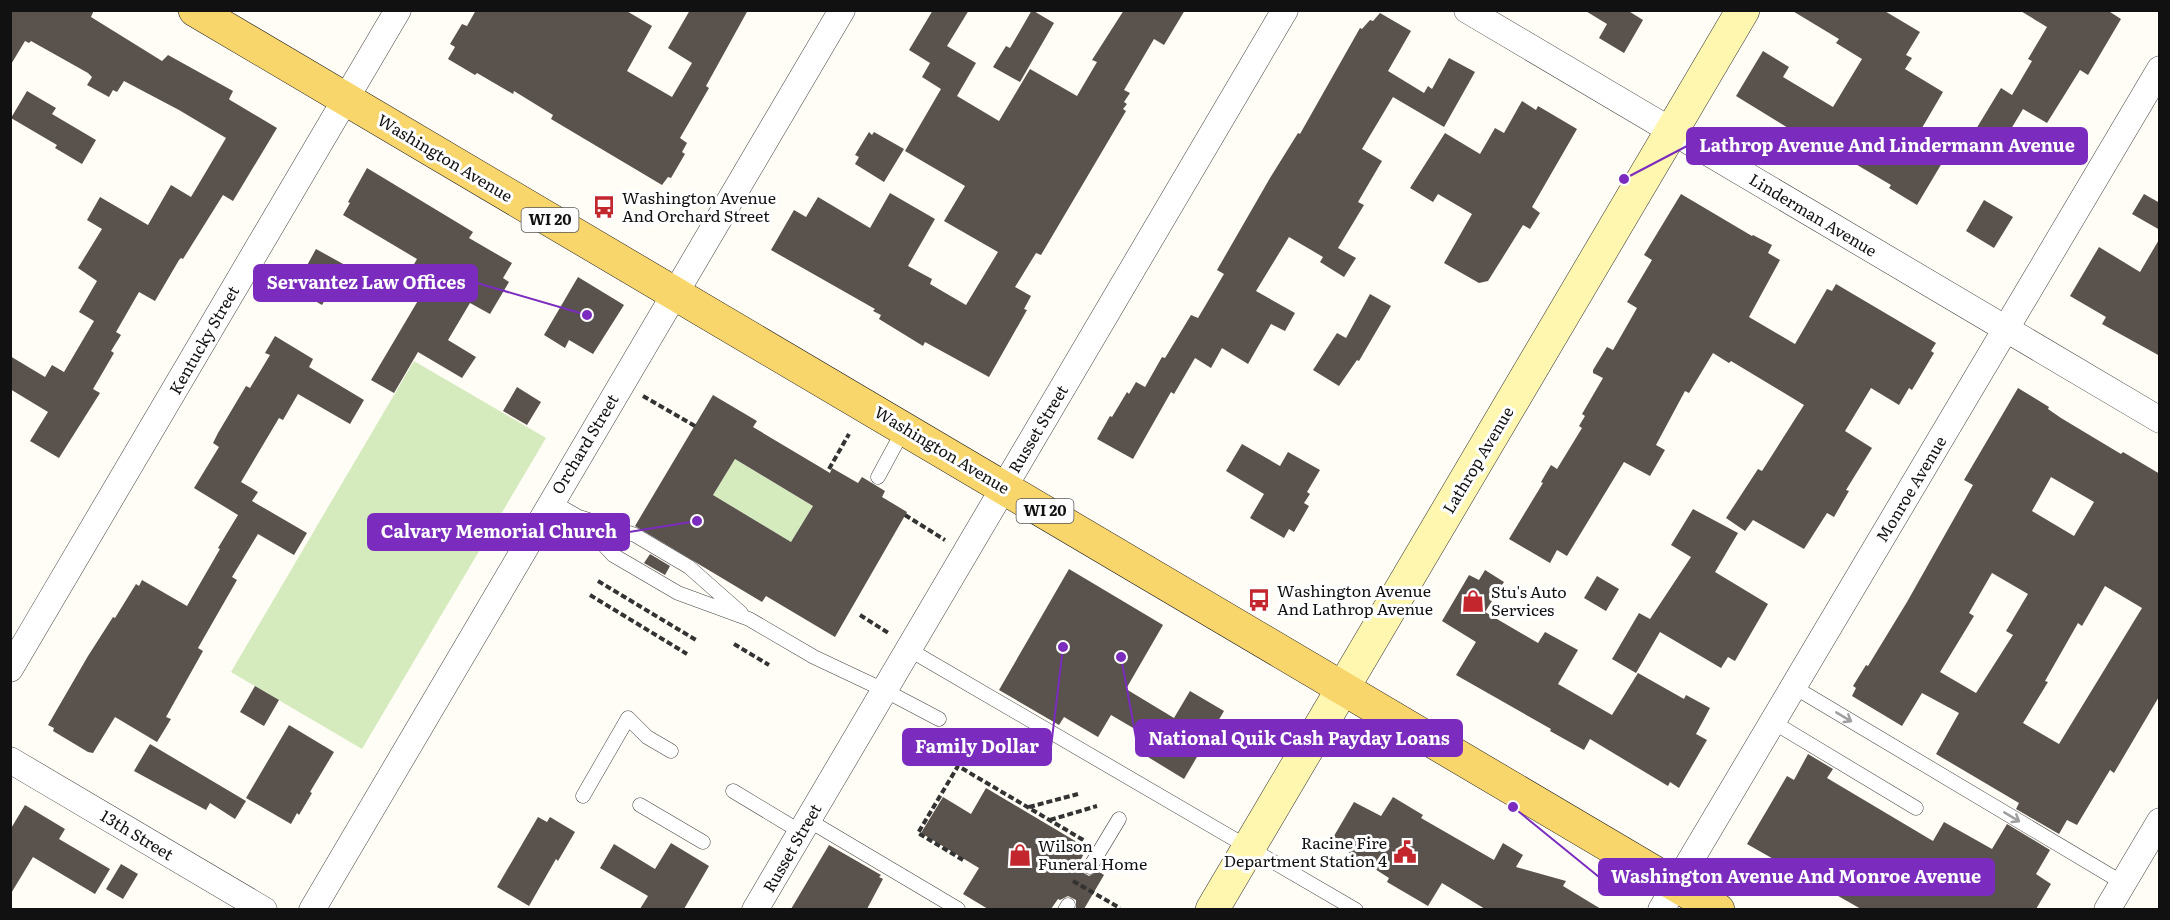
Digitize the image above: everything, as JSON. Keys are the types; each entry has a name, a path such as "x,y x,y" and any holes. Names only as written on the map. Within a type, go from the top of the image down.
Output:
{"main road":[{"name":"Washington Avenue","path":"195,10 1344,687 1668,897 1718,909"}],"street":[{"name":"Kentucky Street","path":"10,669 398,10"},
{"name":"Orchard Street","path":"312,909 842,10"},
{"name":"Russet Street","path":"755,909 1285,10"},
{"name":"Linderman Avenue","path":"1467,10 2160,420"},
{"name":"Lathrop Avenue","path":"1212,909 1743,10"},
{"name":"Monroe Avenue","path":"1668,897 2160,69"},
{"name":"13th Street","path":"10,760 264,909"},
{"path":"2107,909 2160,821"}],"lane":[{"path":"878,477 905,429"},
{"path":"552,501 577,516 635,535 689,567 749,619"},
{"path":"577,516 613,555 678,593 749,619 814,657 939,719"},
{"path":"909,648 1356,909"},
{"path":"1794,687 2122,883"},
{"path":"583,796 628,718 648,737 671,751"},
{"path":"1773,722 1916,808"},
{"path":"733,791 804,826 958,909"},
{"path":"640,805 703,842"},
{"path":"1084,870 1119,819"}],"path":[{"path":"622,383 695,426"},
{"path":"828,468 849,434"},
{"path":"904,515 965,552"},
{"path":"598,581 696,640"},
{"path":"590,595 687,654"},
{"path":"861,615 909,648"},
{"path":"734,644 769,665"},
{"path":"963,860 918,833 958,766 1094,846"},
{"path":"1028,807 1078,794"},
{"path":"1049,820 1097,806"},
{"path":"1067,902 1073,881 1084,870"},
{"path":"1073,881 1120,908"}],"green space":[{"path":"414,361 546,438 362,749 231,672"},
{"path":"735,459 813,506 791,542 713,495"}],"building":[{"path":"10,10 94,10 91,17 162,61 168,55 233,91 230,100 277,128 233,201 223,195 183,259 179,260 155,301 139,292 116,332 121,335 111,351 114,353 93,389 100,393 59,458 30,441 48,412 10,389 10,356 45,377 52,365 64,372 94,321 79,312 97,281 78,268 102,229 87,220 100,197 148,225 171,185 191,197 226,138 124,81 117,92 113,90 109,97 87,85 92,77 88,73 31,41 29,43 25,41 10,66"},
{"path":"476,10 625,10 652,26 627,71 672,97 692,63 668,48 690,10 748,10 706,86 709,88 680,138 687,143 682,152 685,154 671,178 668,177 662,185 551,119 553,115 514,91 513,94 448,59 455,47 450,44 462,24 467,26"},
{"path":"933,10 969,10 947,46 976,63 957,96 999,121 1030,69 1077,96 1097,62 1092,60 1124,10 1185,10 1164,45 1154,39 1124,90 1130,93 1124,102 1127,104 1123,109 1126,111 1041,255 1036,253 1015,287 1031,296 1024,309 1027,310 989,377 925,342 923,346 879,319 881,315 873,311 875,309 771,250 794,210 806,217 818,197 870,228 890,193 935,219 908,266 932,279 930,284 966,305 998,252 944,221 965,186 905,151 941,89 922,77 930,63 909,50"},
{"path":"1032,10 1054,23 1020,82 993,67 1006,46 1010,48"},
{"path":"1584,10 1627,10 1643,20 1624,53 1599,38 1607,24"},
{"path":"1791,10 1883,10 1920,32 1906,55 1912,58 1905,69 1943,92 1912,145 1942,163 1917,205 1889,188 1891,185 1803,132 1801,136 1736,96 1763,51 1789,67 1783,77 1833,107 1862,59 1836,43 1839,39"},
{"path":"2019,10 2107,10 2121,19 2088,75 2080,70 2047,123 2023,109 1996,154 1970,139 2001,88 2012,95 2032,61 2028,59 2047,27"},
{"path":"1380,13 1411,31 1388,71 1424,93 1428,86 1432,89 1449,58 1475,72 1444,127 1393,97 1362,149 1382,161 1358,202 1364,205 1338,248 1356,258 1344,277 1320,262 1323,257 1289,237 1256,291 1295,313 1285,331 1271,324 1248,364 1222,348 1211,368 1195,358 1174,394 1171,392 1133,459 1097,439 1110,416 1112,417 1136,382 1145,387 1162,357 1165,358 1191,315 1198,318 1224,274 1217,270 1270,178 1298,133 1300,134 1360,28 1362,29 1370,20 1373,21"},
{"path":"27,91 56,108 52,114 96,140 82,164 55,148 57,145 11,118"},
{"path":"1522,101 1536,110 1538,106 1577,129 1532,207 1540,213 1530,229 1523,225 1488,281 1479,283 1444,263 1472,214 1438,194 1433,202 1410,188 1445,133 1480,154 1495,128 1504,133"},
{"path":"869,132 872,135 874,132 904,149 884,182 855,164 859,157 855,155"},
{"path":"367,168 473,232 469,238 512,263 503,278 509,282 490,314 470,303 448,340 476,357 462,378 418,352 394,393 371,380 429,282 410,271 417,259 343,215"},
{"path":"1681,194 1752,236 1772,245 1768,253 1780,260 1749,317 1795,344 1827,289 1832,291 1836,284 1936,343 1931,351 1934,353 1912,390 1909,388 1899,405 1871,388 1845,431 1872,448 1846,490 1849,491 1834,517 1827,513 1804,549 1753,520 1745,531 1726,518 1758,469 1762,471 1804,405 1731,361 1729,363 1713,353 1689,393 1685,391 1656,445 1665,450 1650,476 1624,462 1567,556 1557,550 1550,563 1509,539 1543,483 1541,482 1551,465 1557,469 1582,428 1579,426 1585,416 1582,414 1603,378 1593,373 1593,370 1607,347 1613,350 1637,308 1627,302 1652,260 1644,255"},
{"path":"2144,194 2160,203 2160,230 2132,214"},
{"path":"1984,200 2013,217 1994,248 1966,231"},
{"path":"2160,238 2160,356 2102,324 2106,317 2070,296 2099,247 2140,272"},
{"path":"316,249 345,265 322,305 294,289"},
{"path":"578,277 624,305 593,354 569,340 565,348 544,335"},
{"path":"1370,294 1391,306 1359,361 1357,360 1339,386 1313,370 1337,333 1346,338"},
{"path":"275,336 313,359 309,367 364,400 350,424 298,394 283,420 279,418 241,482 258,492 252,501 307,533 294,555 258,534 232,577 237,580 198,648 203,651 166,717 171,719 157,742 115,717 93,753 88,752 53,731 54,728 48,725 88,656 136,584 139,586 142,580 187,606 238,515 194,488 219,447 213,443 218,433 246,386 250,388 270,355 265,353"},
{"path":"517,387 541,402 527,425 503,411"},
{"path":"2018,388 2049,407 2048,409 2061,418 2160,474 2160,695 2114,773 2110,770 2077,825 2067,820 2059,834 2016,809 2019,803 1936,754 1959,713 1922,693 1902,726 1852,696 1856,688 1853,686 1866,665 1868,666 1907,602 1973,485 1964,480","holes":["2051,477 2094,502 2074,536 2032,511","1992,573 2028,594 2006,631 2013,635 1976,693 1940,672 1974,616 1969,613","2105,586 2142,608 2059,744 2023,723 2048,682 2045,681 2078,623 2082,626"]},
{"path":"713,395 757,421 753,427 830,473 832,468 858,483 862,477 885,491 882,497 907,512 835,637 766,596 762,602 635,526","holes":["735,459 813,506 791,542 713,495"]},
{"path":"1242,444 1280,466 1288,452 1320,470 1307,492 1310,494 1304,503 1309,506 1294,532 1289,529 1284,538 1250,518 1264,494 1226,471"},
{"path":"1693,509 1738,533 1715,572 1768,604 1735,661 1728,657 1721,668 1660,632 1636,673 1612,659 1639,613 1650,619 1691,557 1671,545"},
{"path":"650,554 670,566 665,575 644,563"},
{"path":"1069,569 1163,625 1126,689 1174,718 1190,691 1224,711 1184,779 1143,754 1152,739 1111,715 1098,737 1064,717 1059,725 999,690"},
{"path":"1485,570 1504,582 1485,612 1538,643 1545,632 1578,650 1558,684 1612,715 1638,673 1684,699 1686,695 1710,708 1696,734 1707,740 1679,788 1670,782 1668,786 1590,739 1584,750 1456,675 1476,642 1442,621 1469,575 1479,580"},
{"path":"1597,576 1619,589 1606,611 1584,598"},
{"path":"255,686 279,700 264,726 240,712"},
{"path":"289,725 334,752 299,815 297,813 291,824 246,798"},
{"path":"150,744 246,801 235,819 210,803 206,810 134,771"},
{"path":"1808,754 1833,769 1827,778 1933,841 1944,822 1992,849 2007,824 2050,850 2036,874 2051,884 2036,909 1861,909 1747,844 1787,776 1794,780"},
{"name":"Wilson Funeral Home","path":"986,788 1087,848 1080,861 1082,872 1089,876 1098,871 1104,875 1084,909 1076,909 1076,900 1068,896 1058,899 1051,909 988,909 963,894 979,868 921,833 943,797 971,814"},
{"path":"1393,797 1423,815 1421,818 1494,860 1503,843 1523,855 1516,867 1566,881 1563,886 1601,909 1485,909 1442,883 1428,906 1387,882 1389,878 1331,841 1354,802 1381,816"},
{"path":"25,805 65,829 59,839 110,869 95,894 33,857 10,895 10,830"},
{"path":"538,817 547,822 550,817 575,832 558,861 556,859 529,906 497,887"},
{"path":"671,843 709,866 684,909 640,909 648,896 600,868 614,844 655,869"},
{"path":"829,845 881,875 879,877 883,879 867,909 791,909"},
{"path":"121,864 138,874 123,899 106,889"}],"place":[{"name":"Lathrop Avenue And Lindermann Avenue","path":"1624,179"},
{"name":"Washington Avenue And Orchard Street","path":"604,207"},
{"name":"Servantez Law Offices","path":"587,315"},
{"name":"Calvary Memorial Church","path":"697,521"},
{"name":"Washington Avenue And Lathrop Avenue","path":"1259,600"},
{"name":"Stu's Auto Services","path":"1473,601"},
{"name":"Family Dollar","path":"1063,647"},
{"name":"National Quik Cash Payday Loans","path":"1121,657"},
{"name":"Washington Avenue And Monroe Avenue","path":"1513,807"},
{"name":"Racine Fire Department Station 4","path":"1405,852"},
{"name":"Wilson Funeral Home","path":"1020,855"}]}
